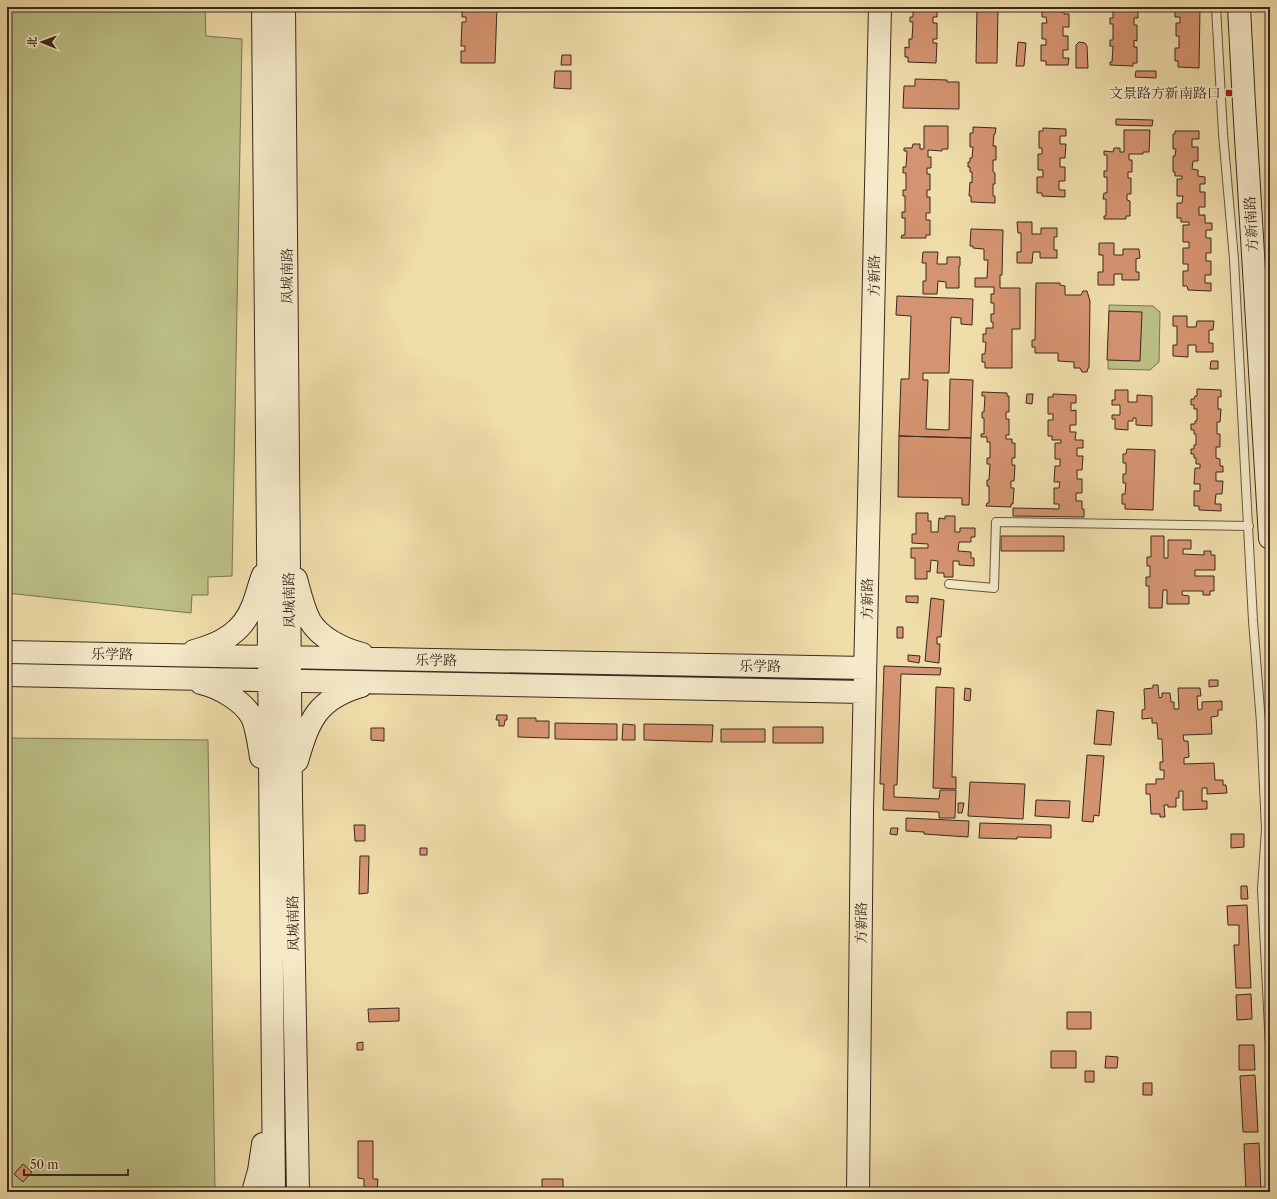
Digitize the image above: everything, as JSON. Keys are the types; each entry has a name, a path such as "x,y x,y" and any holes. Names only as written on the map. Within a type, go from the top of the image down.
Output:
{"street":[{"name":"凤城南路","path":"263,7 279,553"},
{"name":"凤城南路","path":"274,1192 273,1069 281,797 279,553 284,7"},
{"name":"方新路","path":"858,1192 864,692 880,7"},
{"name":"方新南路","path":"1239,7 1270,538"},
{"path":"177,656 210,647 224,640 235,632 246,620 253,606 264,570 279,553 311,622 321,633 330,640 359,654 379,659"},
{"name":"乐学路","path":"7,652 865,668"},
{"name":"乐学路","path":"7,675 864,692"},
{"path":"176,678 211,685 224,692 246,709 252,719 281,797"},
{"path":"281,797 297,761 305,734 318,710 344,691 377,683"},
{"name":"凤城南路","path":"281,797 297,1121 298,1192"},
{"path":"253,1192 259,1171 273,1069"},
{"path":"297,1121 312,1192"}],"lane":[{"path":"1216,7 1223,134 1234,259 1266,829 1262,889 1270,1048"},
{"path":"949,584 994,588 996,522 1248,526"}],"green space":[{"path":"7,7 205,7 206,36 242,39 232,576 208,577 208,595 192,595 191,613 7,593"},
{"path":"1109,305 1153,306 1160,312 1159,362 1150,370 1108,369"},
{"path":"7,738 208,740 215,1191 7,1192"}],"building":[{"path":"462,7 497,7 495,63 461,63 461,51 465,51 465,46 461,46 462,22 466,22 466,17 462,17"},
{"path":"913,7 937,7 937,17 933,17 933,23 937,23 937,39 933,39 933,43 937,43 936,63 908,62 908,57 905,57 905,47 909,48 909,39 912,39 913,22 910,22 910,17 913,17"},
{"path":"977,7 998,7 997,63 976,63"},
{"path":"1042,7 1064,7 1064,14 1069,14 1069,27 1063,27 1063,36 1068,36 1068,50 1063,50 1063,58 1069,58 1068,65 1046,65 1046,61 1041,61 1041,45 1046,45 1046,39 1042,39 1042,23 1047,23 1046,17 1042,17"},
{"path":"1113,7 1138,7 1138,18 1134,18 1134,25 1137,25 1137,41 1134,40 1134,47 1137,47 1137,63 1133,63 1133,66 1110,65 1110,62 1112,62 1113,46 1110,46 1110,40 1113,40 1113,24 1110,24 1110,18 1113,18"},
{"path":"1173,7 1196,7 1196,10 1200,10 1199,68 1178,67 1178,61 1175,61 1175,48 1179,48 1179,36 1176,36 1176,23 1180,23 1180,17 1175,17 1175,10 1173,10"},
{"path":"1018,42 1026,43 1024,66 1016,66"},
{"path":"1079,42 1085,43 1087,46 1088,68 1076,68 1076,45"},
{"path":"562,55 571,55 571,65 561,65"},
{"path":"555,71 571,71 571,89 554,88"},
{"path":"1136,71 1156,71 1156,78 1135,77"},
{"path":"915,79 959,82 959,109 903,108 904,86 915,86"},
{"path":"1116,119 1153,120 1152,126 1116,125"},
{"path":"924,126 948,126 948,149 942,149 942,151 928,150 928,157 931,157 931,168 927,168 927,174 930,174 930,190 927,190 927,197 930,197 930,213 926,213 926,220 930,220 930,235 926,235 926,238 901,238 902,235 905,235 905,218 902,218 902,212 905,212 905,196 903,196 903,190 906,190 906,173 903,173 903,167 906,167 907,151 904,151 904,148 912,148 913,144 920,144 920,149 924,149"},
{"path":"973,127 996,128 993,146 996,146 996,160 993,160 995,184 993,184 993,196 995,196 995,203 971,202 971,196 969,196 970,182 972,183 972,172 970,172 970,167 968,167 968,162 970,162 970,158 972,158 973,147 970,147 970,133 973,133"},
{"path":"1043,128 1066,129 1066,136 1060,136 1060,144 1066,144 1065,158 1060,158 1060,167 1065,167 1065,181 1059,181 1059,190 1065,190 1065,197 1042,196 1042,193 1037,193 1037,177 1043,177 1043,170 1038,170 1038,154 1042,154 1042,148 1039,148 1039,131 1043,131"},
{"path":"1124,130 1150,130 1149,152 1143,152 1143,154 1129,154 1129,160 1132,160 1132,172 1128,172 1128,178 1131,178 1131,194 1127,194 1127,200 1130,201 1130,216 1126,216 1126,219 1104,219 1104,216 1106,216 1106,199 1103,199 1104,193 1107,193 1107,177 1104,177 1104,171 1107,171 1107,155 1104,155 1104,151 1113,152 1114,148 1120,148 1120,152 1124,152"},
{"path":"1175,131 1199,131 1199,139 1192,139 1192,147 1198,147 1198,161 1193,161 1192,169 1198,170 1198,176 1205,177 1205,184 1200,184 1200,192 1205,192 1205,207 1199,207 1199,215 1205,215 1205,223 1212,223 1212,230 1206,230 1206,238 1211,238 1211,253 1206,253 1206,261 1211,261 1211,275 1205,275 1205,283 1211,283 1211,291 1188,290 1187,286 1183,286 1183,271 1188,271 1188,264 1183,264 1183,248 1189,248 1189,242 1183,242 1183,225 1189,225 1189,222 1181,222 1181,218 1177,218 1177,203 1182,203 1183,196 1177,196 1177,179 1182,179 1182,176 1175,176 1175,172 1173,172 1173,156 1175,156 1176,149 1173,149 1173,134 1175,134"},
{"path":"1017,222 1032,222 1032,234 1041,234 1041,228 1057,228 1057,237 1054,237 1054,250 1057,250 1057,258 1040,258 1040,252 1033,252 1032,263 1017,263 1017,252 1021,252 1021,233 1018,233"},
{"path":"971,229 1003,230 1002,275 1000,275 1000,288 1020,288 1020,329 1012,329 1012,368 985,368 985,362 982,362 982,354 985,354 986,342 983,342 983,334 986,334 986,328 993,328 991,314 994,314 994,303 991,303 991,294 994,294 994,287 975,287 975,278 987,278 988,260 984,260 984,249 973,248 973,246 970,246"},
{"path":"1099,243 1114,243 1114,255 1123,255 1123,249 1139,249 1140,258 1136,259 1136,272 1139,272 1139,280 1122,280 1122,274 1114,274 1114,285 1098,285 1098,272 1103,272 1103,255 1099,255"},
{"path":"923,252 938,252 937,264 947,264 947,257 960,257 959,288 946,288 946,282 938,281 937,294 923,294 923,281 926,281 926,263 922,263"},
{"path":"1036,283 1060,283 1060,285 1065,286 1065,295 1081,295 1083,291 1087,291 1090,301 1089,368 1087,372 1082,372 1080,368 1074,368 1074,362 1058,361 1058,353 1035,353 1035,347 1032,347 1032,340 1035,340"},
{"path":"897,296 973,299 972,325 961,324 961,318 951,317 949,373 923,373 923,380 928,380 926,429 949,430 950,379 973,380 971,438 899,436 901,379 909,379 911,316 896,315"},
{"path":"1109,311 1142,312 1140,361 1107,360"},
{"path":"1173,316 1187,316 1187,327 1196,327 1197,321 1214,321 1213,330 1209,330 1209,343 1213,343 1213,352 1196,352 1196,345 1188,345 1188,357 1173,356 1173,345 1177,345 1177,326 1173,326"},
{"path":"1211,361 1218,361 1218,369 1210,369"},
{"path":"1197,389 1221,390 1221,397 1218,397 1218,409 1221,409 1220,422 1217,422 1217,434 1220,434 1220,447 1216,447 1216,458 1220,459 1220,466 1223,466 1223,472 1216,472 1216,481 1223,481 1222,494 1216,494 1215,504 1221,504 1221,511 1199,510 1199,506 1194,506 1194,491 1200,491 1200,484 1194,484 1195,468 1200,468 1200,464 1196,464 1194,454 1191,454 1191,449 1194,449 1194,445 1196,445 1196,434 1194,434 1194,430 1191,430 1191,424 1195,424 1195,421 1197,421 1197,409 1194,409 1194,405 1191,405 1191,399 1194,399 1195,396 1197,396"},
{"path":"1115,390 1128,390 1128,402 1137,402 1137,395 1152,396 1152,426 1136,425 1136,418 1133,418 1133,421 1128,421 1128,430 1115,429 1115,419 1112,419 1112,415 1120,415 1120,405 1112,405 1112,400 1115,400"},
{"path":"982,392 1007,393 1007,396 1009,396 1009,412 1006,412 1006,419 1009,419 1009,435 1006,435 1006,439 1012,439 1012,443 1015,443 1015,458 1012,458 1012,465 1015,465 1014,481 1011,481 1011,488 1014,488 1013,504 1011,504 1011,507 986,506 987,503 989,503 989,486 987,486 987,480 989,480 990,464 987,464 987,458 990,458 990,442 987,442 987,437 981,437 981,434 984,434 984,418 982,418 982,412 984,412 985,396 982,396"},
{"path":"1027,394 1033,394 1032,404 1026,403"},
{"path":"1053,394 1076,395 1076,403 1071,403 1071,411 1076,410 1076,425 1070,425 1070,432 1076,432 1075,440 1083,440 1083,448 1077,448 1077,456 1083,456 1082,470 1077,470 1077,479 1082,479 1082,493 1076,493 1076,501 1082,501 1084,517 1013,516 1013,508 1059,509 1059,504 1054,504 1054,488 1059,488 1060,482 1054,482 1055,466 1060,466 1060,459 1055,459 1055,443 1061,443 1061,440 1052,440 1052,436 1048,436 1048,420 1053,420 1053,414 1048,414 1048,397 1053,397"},
{"path":"899,436 971,438 969,505 962,505 962,498 898,497"},
{"path":"1127,449 1155,450 1153,510 1125,509 1125,504 1122,504 1122,494 1125,494 1126,483 1123,483 1123,474 1126,474 1126,463 1123,463 1123,454 1126,454"},
{"path":"916,513 928,513 928,521 931,521 931,532 938,532 939,518 945,519 945,516 955,516 955,532 960,532 960,528 975,528 975,537 971,537 971,542 959,542 958,551 971,552 971,558 974,558 974,566 959,565 959,561 953,561 953,577 944,577 944,573 937,573 938,561 931,560 930,572 927,571 927,579 915,579 915,558 911,558 911,548 928,548 928,544 912,543 912,534 916,534"},
{"path":"1001,536 1064,536 1064,551 1001,551"},
{"path":"1151,536 1164,536 1164,558 1168,558 1168,540 1191,540 1191,549 1183,549 1183,554 1204,555 1204,551 1211,551 1211,555 1215,555 1215,570 1195,570 1195,576 1214,576 1214,591 1210,591 1210,595 1203,595 1203,591 1182,591 1182,595 1189,596 1189,604 1167,604 1167,590 1163,590 1162,608 1149,608 1149,586 1146,586 1146,577 1150,577 1150,566 1147,566 1147,557 1151,557"},
{"path":"906,596 918,596 918,603 906,602"},
{"path":"931,598 944,600 941,637 937,637 937,644 940,644 939,663 925,661"},
{"path":"897,627 903,627 903,638 897,638"},
{"path":"908,655 920,656 919,663 908,661"},
{"path":"884,666 941,668 940,675 901,674 897,785 894,785 894,797 939,799 940,790 956,790 955,818 939,818 939,812 883,810 884,784 880,784"},
{"path":"1209,680 1218,680 1218,686 1209,687"},
{"path":"1153,685 1158,685 1159,698 1162,697 1162,693 1170,693 1171,702 1174,702 1174,709 1179,709 1178,688 1200,688 1201,696 1197,696 1198,710 1202,709 1202,702 1222,701 1222,710 1218,710 1218,716 1211,717 1212,734 1183,735 1184,741 1188,741 1189,757 1184,758 1184,764 1214,763 1215,780 1223,780 1223,785 1226,785 1227,793 1207,794 1207,788 1202,788 1202,801 1207,801 1207,809 1183,810 1183,791 1179,791 1179,798 1176,798 1176,807 1168,807 1168,805 1164,805 1165,817 1160,817 1160,814 1151,814 1150,794 1146,794 1146,784 1156,784 1156,779 1164,779 1164,770 1160,770 1160,762 1163,762 1162,739 1158,739 1157,723 1152,723 1152,718 1142,719 1142,710 1145,709 1144,689 1153,688"},
{"path":"936,687 954,688 952,777 956,777 956,789 933,788"},
{"path":"965,688 971,689 970,701 964,700"},
{"path":"1097,710 1114,712 1111,745 1094,744"},
{"path":"497,715 507,715 507,720 505,720 504,726 499,726 499,720 496,720"},
{"path":"518,718 536,718 536,721 549,721 549,738 518,737"},
{"path":"555,723 617,724 617,740 555,739"},
{"path":"623,724 635,725 635,740 622,740"},
{"path":"644,724 713,725 712,742 644,740"},
{"path":"773,727 823,727 823,743 773,743"},
{"path":"371,728 384,728 384,741 371,740"},
{"path":"721,729 765,729 765,742 721,742"},
{"path":"1087,755 1104,756 1099,816 1094,815 1093,822 1082,821"},
{"path":"970,782 1025,784 1023,819 968,816"},
{"path":"1036,800 1070,801 1069,818 1035,816"},
{"path":"958,803 964,803 962,813 958,813"},
{"path":"906,818 969,821 968,837 924,834 924,832 906,831"},
{"path":"980,823 1051,825 1051,838 979,838"},
{"path":"354,825 365,825 365,841 355,841"},
{"path":"891,828 898,828 897,835 890,834"},
{"path":"1231,834 1244,834 1244,847 1231,848"},
{"path":"420,848 427,848 427,855 420,855"},
{"path":"360,856 369,856 368,893 359,894"},
{"path":"1241,886 1247,886 1248,899 1241,899"},
{"path":"1247,905 1251,988 1236,988 1234,945 1239,945 1239,925 1228,925 1227,906"},
{"path":"1251,994 1252,1019 1237,1020 1236,995"},
{"path":"399,1008 399,1021 369,1022 368,1009"},
{"path":"1067,1012 1091,1012 1091,1029 1067,1029"},
{"path":"363,1042 363,1050 357,1050 357,1043"},
{"path":"1239,1045 1254,1045 1255,1070 1239,1070"},
{"path":"1051,1051 1076,1051 1076,1068 1051,1068"},
{"path":"1106,1056 1118,1057 1117,1068 1105,1068"},
{"path":"1085,1071 1094,1071 1094,1082 1085,1082"},
{"path":"1255,1075 1258,1132 1243,1132 1240,1076"},
{"path":"1143,1083 1152,1083 1152,1095 1143,1095"},
{"path":"358,1141 373,1141 373,1179 378,1179 377,1191 364,1190 364,1179 358,1178"},
{"path":"1259,1143 1261,1192 1246,1192 1244,1144"},
{"path":"23,1164 32,1172 23,1182 14,1174"},
{"path":"542,1179 563,1179 563,1188 542,1188"}],"place":[{"name":"文景路方新南路口","path":"1229,93"}]}
